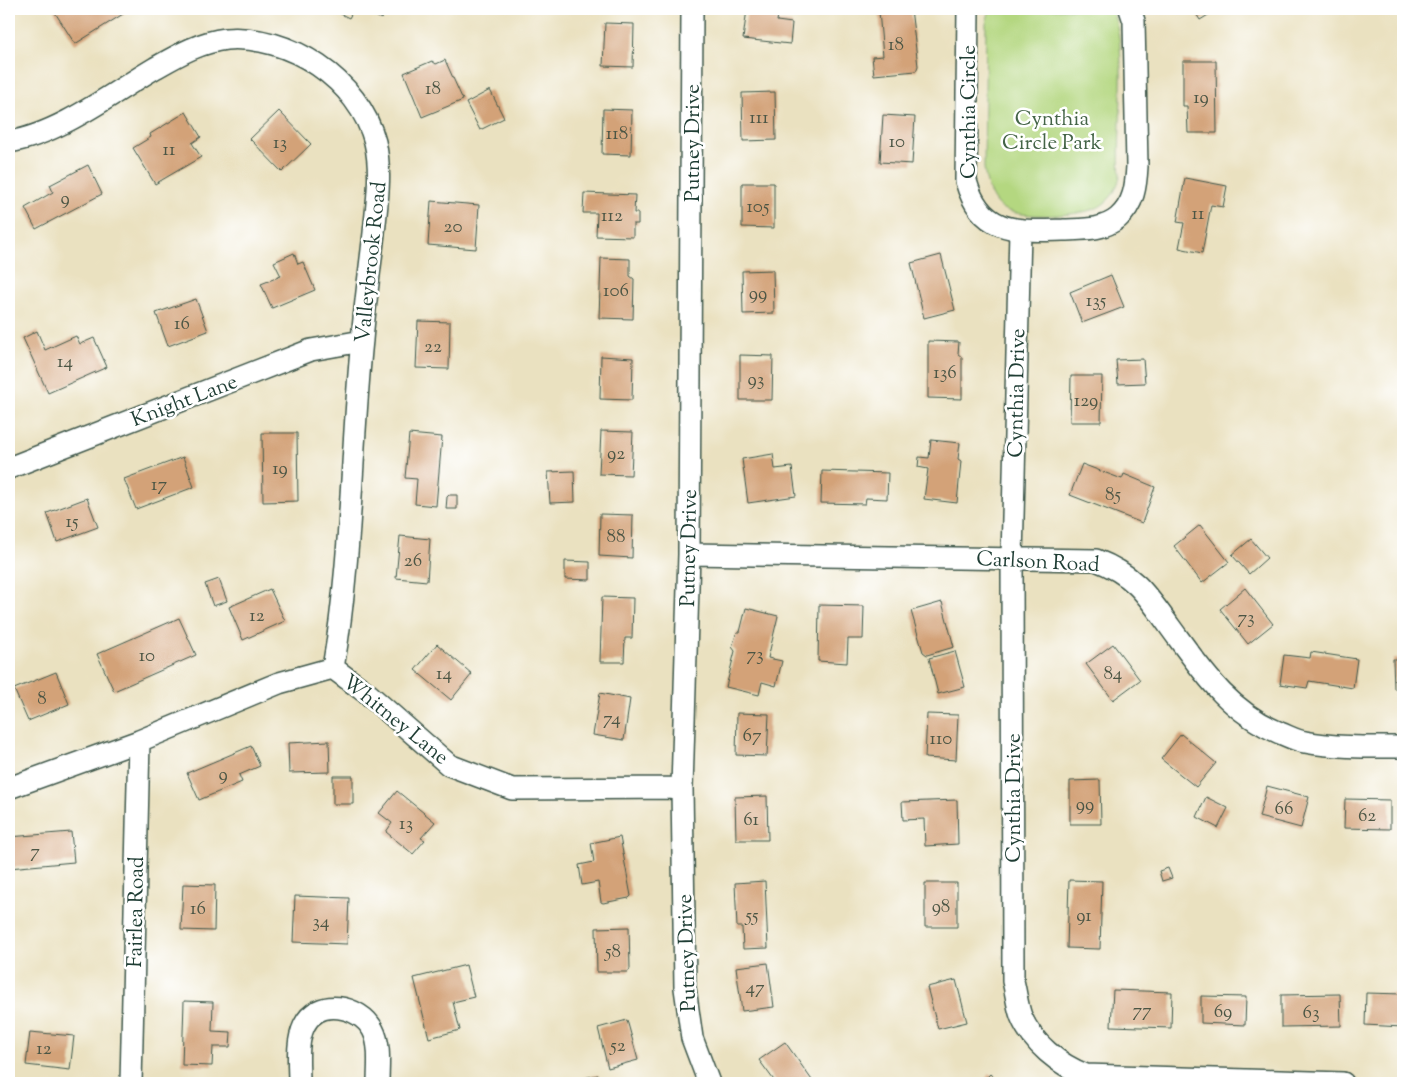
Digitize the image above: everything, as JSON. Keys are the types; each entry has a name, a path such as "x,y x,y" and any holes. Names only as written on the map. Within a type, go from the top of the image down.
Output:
{"street":[{"name":"Putney Drive","path":"692,9 689,554 682,788 686,998 692,1038 709,1083"},
{"name":"Cynthia Circle","path":"968,9 966,181 973,198 984,213 1000,225 1020,231 1094,229 1118,218 1130,203 1136,186 1137,166 1134,21 1130,9"},
{"name":"Valleybrook Road","path":"9,142 24,140 62,124 176,56 200,44 226,39 248,40 297,53 324,69 348,91 361,109 374,141 380,179 362,341 343,609 333,668"},
{"name":"Cynthia Drive","path":"1020,231 1012,558 1013,981 1021,1016 1032,1035 1047,1052 1067,1068 1086,1075 1178,1081 1343,1083"},
{"name":"Knight Lane","path":"9,468 311,350 362,341"},
{"name":"Carlson Road","path":"689,554 1096,560 1119,568 1146,594 1214,686 1240,710 1267,727 1303,742 1343,746 1403,747"},
{"name":"Whitney Lane","path":"9,788 139,741 279,683 333,668 368,694 449,765 512,789 682,788"},
{"name":"Fairlea Road","path":"132,1083 139,741"},
{"path":"299,1083 300,1042 304,1025 315,1012 330,1008 349,1008 362,1015 373,1030 378,1055 378,1083"}],"green space":[{"name":"Cynthia Circle Park","path":"990,9 1110,9 1116,22 1121,63 1120,176 1114,192 1102,205 1082,212 1036,215 1009,211 1000,207 993,199 987,184 984,168 986,23"}],"building":[{"path":"57,9 131,9 75,44 54,11"},
{"path":"331,9 354,9 349,18"},
{"path":"362,9 387,9 381,19"},
{"path":"747,9 779,9 777,21 792,23 790,44 743,39"},
{"path":"911,9 918,66 916,71 874,75 872,57 883,56 879,11"},
{"path":"1193,9 1218,9 1200,20"},
{"path":"605,23 634,24 633,67 603,66"},
{"path":"445,60 463,100 422,117 404,73 432,61 436,64"},
{"path":"1183,61 1216,61 1217,133 1188,133 1187,106 1183,106"},
{"path":"490,90 504,118 480,130 466,103"},
{"path":"775,92 776,140 743,141 742,93"},
{"path":"603,109 632,110 631,155 602,154"},
{"path":"279,111 311,144 282,172 250,139"},
{"path":"186,112 201,137 192,143 201,157 155,184 133,148 151,137 150,134"},
{"path":"883,115 915,117 912,164 880,162"},
{"path":"88,165 102,194 36,229 25,208 53,192 50,185"},
{"path":"1185,178 1227,186 1223,207 1211,205 1202,253 1179,248 1184,223 1177,222"},
{"path":"742,183 774,183 774,228 742,227"},
{"path":"584,193 635,195 634,213 638,213 638,224 633,224 633,237 596,236 597,213 583,213"},
{"path":"431,201 479,205 476,249 428,245"},
{"path":"294,253 298,264 303,262 315,290 272,308 261,284 281,276 274,262"},
{"path":"941,255 955,310 924,318 911,263"},
{"path":"601,258 630,259 630,276 634,279 633,319 599,318"},
{"path":"773,270 774,313 743,314 742,271"},
{"path":"1111,275 1124,307 1082,323 1070,292"},
{"path":"196,299 208,331 168,346 156,313"},
{"path":"418,321 450,322 449,369 416,368"},
{"path":"37,331 45,350 76,336 80,344 94,338 107,367 48,393 23,338"},
{"path":"928,341 959,342 958,354 962,357 962,399 928,398"},
{"path":"740,355 773,356 772,400 740,400"},
{"path":"601,356 633,358 632,400 600,399"},
{"path":"1143,359 1145,383 1118,384 1116,360"},
{"path":"1071,376 1102,376 1101,422 1070,422"},
{"path":"601,431 633,432 631,475 599,474"},
{"path":"262,433 297,433 298,501 263,502"},
{"path":"409,434 442,437 436,506 415,504 417,479 405,478"},
{"path":"931,440 960,443 958,459 961,461 957,503 924,499 928,469 918,467 919,457 929,458"},
{"path":"773,454 775,469 792,467 796,496 748,503 742,459"},
{"path":"183,457 194,487 136,509 124,479"},
{"path":"1082,464 1122,479 1124,474 1155,487 1142,523 1070,495"},
{"path":"574,471 575,502 550,503 548,472"},
{"path":"822,471 888,473 887,499 866,498 865,504 821,503"},
{"path":"449,495 457,495 457,509 446,509 447,497"},
{"path":"87,498 98,527 57,542 47,513"},
{"path":"600,514 633,515 632,558 599,556"},
{"path":"1200,525 1229,562 1202,583 1174,546"},
{"path":"400,536 430,539 427,581 396,578"},
{"path":"1251,539 1267,558 1249,574 1232,555"},
{"path":"565,561 590,562 590,580 565,579"},
{"path":"219,579 227,601 213,606 205,584"},
{"path":"1245,588 1273,624 1248,644 1220,609"},
{"path":"270,589 285,621 243,640 229,607"},
{"path":"602,597 633,598 632,638 625,638 624,662 600,662"},
{"path":"942,602 954,647 927,655 923,652 911,611"},
{"path":"819,605 864,606 863,639 848,639 847,663 818,661"},
{"path":"746,608 778,616 768,658 782,661 776,686 762,682 759,695 726,687 735,651 732,647 737,632 740,632"},
{"path":"179,618 196,655 114,691 97,654"},
{"path":"437,644 472,674 451,700 415,670"},
{"path":"1113,644 1140,680 1113,700 1086,664"},
{"path":"955,651 965,687 938,694 929,658"},
{"path":"1311,652 1357,659 1353,688 1309,681 1307,688 1280,684 1284,655 1310,658"},
{"path":"1393,659 1403,659 1403,689 1394,689"},
{"path":"56,672 69,704 28,721 14,689"},
{"path":"600,693 630,699 624,740 593,735"},
{"path":"737,713 769,714 767,756 736,755"},
{"path":"927,714 958,715 956,760 925,758"},
{"path":"1181,734 1216,763 1196,787 1161,759"},
{"path":"329,741 330,772 289,773 288,743"},
{"path":"251,746 260,766 239,775 242,782 199,800 187,773"},
{"path":"333,776 353,776 353,804 333,804"},
{"path":"1100,780 1101,824 1070,824 1070,781"},
{"path":"1267,786 1309,797 1301,828 1259,817"},
{"path":"397,791 435,822 421,838 425,840 413,854 386,832 392,823 379,813"},
{"path":"767,796 768,840 736,840 735,797"},
{"path":"1206,797 1228,808 1218,828 1197,817"},
{"path":"1345,799 1390,800 1390,829 1344,828"},
{"path":"957,800 958,844 925,846 924,819 903,820 902,802"},
{"path":"71,832 74,862 9,868 9,837"},
{"path":"620,837 631,896 603,903 601,902 598,882 582,885 579,865 594,862 591,843"},
{"path":"1168,868 1172,878 1162,881 1159,871"},
{"path":"1069,880 1102,881 1100,949 1067,948"},
{"path":"765,881 768,948 743,949 742,927 737,927 735,883"},
{"path":"925,883 957,883 957,927 925,927"},
{"path":"183,884 215,885 214,931 181,930"},
{"path":"295,896 349,898 347,944 293,942"},
{"path":"629,927 630,969 628,972 597,972 596,928"},
{"path":"768,963 774,1007 742,1011 736,967"},
{"path":"466,965 474,997 453,1002 460,1030 429,1038 414,978"},
{"path":"956,980 967,1022 938,1029 927,987"},
{"path":"1113,990 1172,992 1171,1028 1111,1026"},
{"path":"1366,993 1403,994 1403,1027 1365,1025"},
{"path":"1340,994 1341,1026 1281,1027 1281,995"},
{"path":"1201,996 1246,997 1245,1025 1201,1023"},
{"path":"184,1001 213,1002 212,1031 231,1032 230,1047 213,1047 212,1066 182,1065"},
{"path":"627,1020 638,1060 608,1068 598,1028"},
{"path":"30,1032 74,1036 70,1070 26,1065"},
{"path":"785,1042 814,1083 776,1083 759,1060"},
{"path":"990,1074 1000,1083 981,1083"},
{"path":"598,1075 600,1083 575,1083 574,1080"}]}
